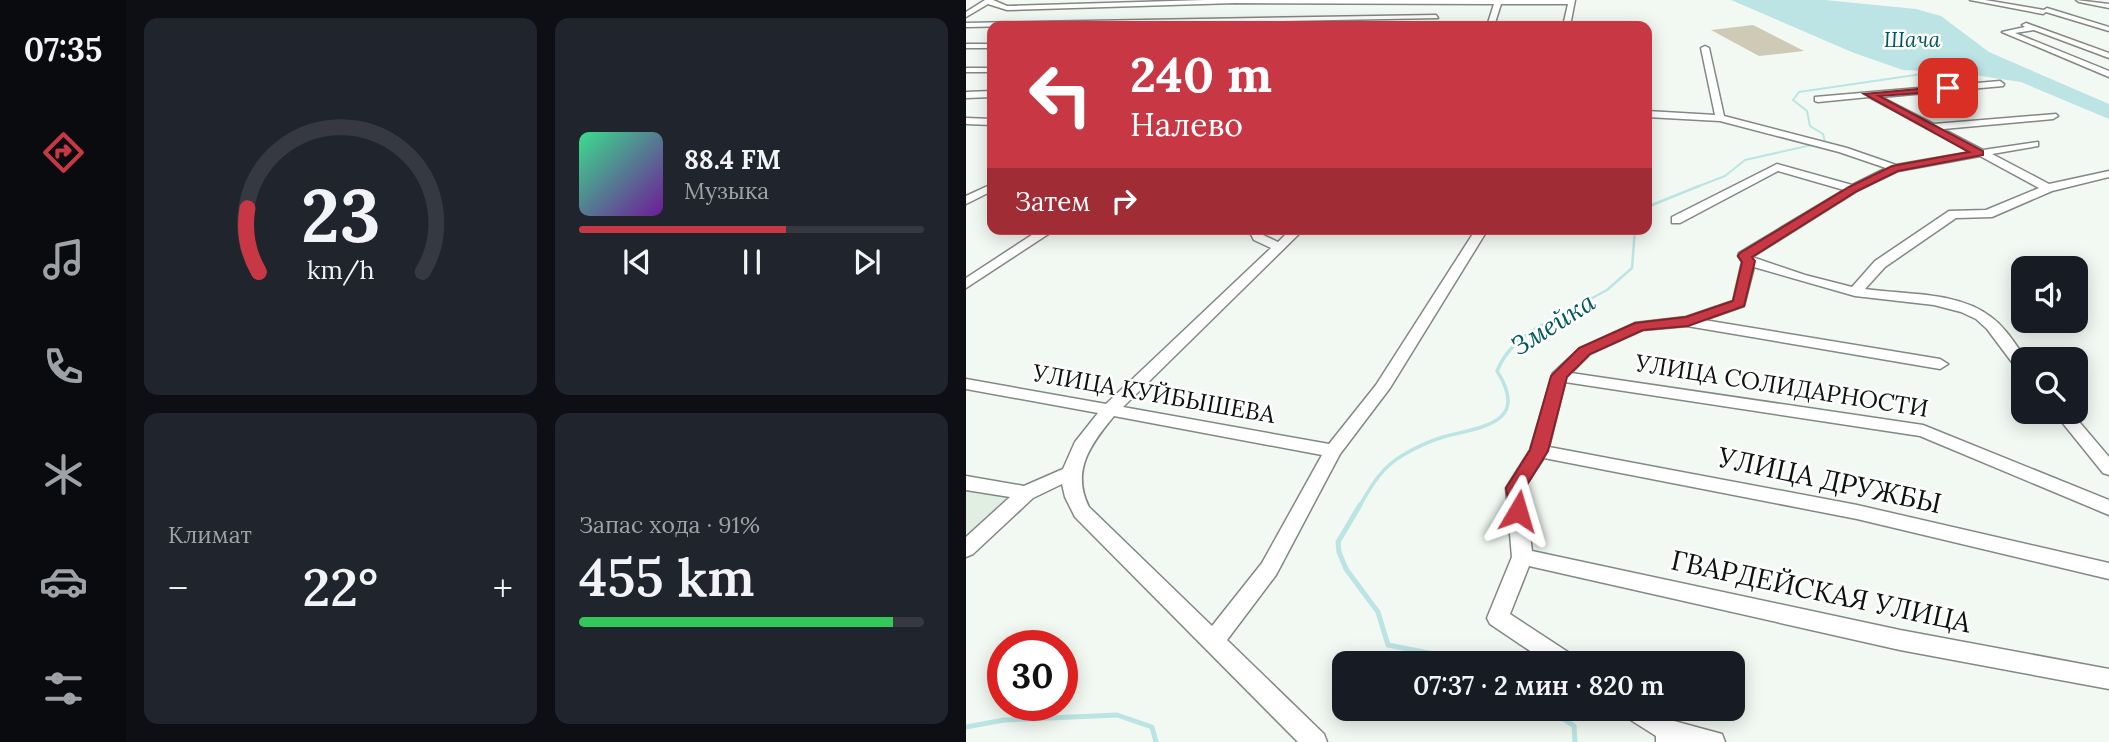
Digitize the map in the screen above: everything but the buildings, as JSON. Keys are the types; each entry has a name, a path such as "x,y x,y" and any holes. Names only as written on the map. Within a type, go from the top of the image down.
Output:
{"street":[{"path":"1973,0 2045,11 2109,29"},
{"path":"2079,0 2109,6"},
{"path":"966,15 991,1 1007,8 1238,1 1571,1 1568,21"},
{"path":"1222,21 1238,1"},
{"path":"1436,21 1440,1"},
{"path":"1492,21 1499,1"},
{"path":"2055,5 2024,24 2109,58"},
{"path":"1313,21 1436,17"},
{"path":"966,26 987,26"},
{"path":"2035,29 2006,32 2109,74"},
{"path":"966,46 987,46"},
{"path":"1705,48 1720,118"},
{"path":"2079,62 2109,58"},
{"path":"966,70 987,70"},
{"path":"1818,99 2000,84"},
{"path":"966,95 987,94"},
{"path":"1869,94 2048,188"},
{"path":"1652,114 1720,118 1838,149 1895,168"},
{"path":"1933,127 2053,116"},
{"path":"966,121 987,122"},
{"path":"2011,351 1983,317 1931,301 1855,292 1799,278 1749,261 1744,256 1853,189 1895,168 2034,144"},
{"path":"1676,220 1777,167 1853,189"},
{"path":"1855,292 1880,264 1953,214 1988,214 2048,188 2109,174"},
{"path":"966,201 987,190"},
{"path":"966,284 1041,235"},
{"path":"1257,235 1279,247"},
{"path":"1292,235 1108,412 1081,444 1072,473 1070,494 1082,512 1315,742"},
{"path":"1214,640 1269,569 1333,451 1382,388 1478,235"},
{"path":"1548,651 1498,618 1522,556 1516,488 1539,451 1559,376 1585,351 1640,326 1688,321 1739,303 1749,261"},
{"path":"1688,321 1940,363"},
{"name":"УЛИЦА СОЛИДАРНОСТИ","path":"1559,376 1923,431 2109,509"},
{"name":"УЛИЦА КУЙБЫШЕВА","path":"966,384 1333,451"},
{"path":"2072,424 2109,469"},
{"name":"УЛИЦА ДРУЖБЫ","path":"1539,451 1857,512 2109,572"},
{"path":"966,549 1026,493 1072,473"},
{"path":"966,483 1026,493"},
{"name":"ГВАРДЕЙСКАЯ УЛИЦА","path":"1522,556 1900,640 2109,679"},
{"path":"1650,721 1669,737 1713,742"}],"shaded area":[{"path":"1753,25 1804,51 1759,56 1711,30"},
{"path":"966,489 1021,501 966,543"}],"water":[{"name":"Шача","path":"1731,0 1825,0 1916,9 1941,16 1989,52 2109,104 2109,119 2021,82 1961,73 1903,70 1854,53"}],"waterway":[{"name":"Змейка","path":"1695,188 1725,176 1745,160 1825,142 1823,134 1810,126 1807,111 1793,100 1799,92 1929,73 1931,70"},
{"name":"Змейка","path":"1695,188 1699,186"},
{"name":"Змейка","path":"1652,205 1695,188"},
{"name":"Змейка","path":"1539,327 1607,290 1632,268 1635,235"},
{"name":"Змейка","path":"1359,507 1373,484 1395,460 1438,439 1485,426 1505,413 1508,402 1506,389 1497,371 1515,344 1542,325"},
{"name":"Змейка","path":"1360,505 1338,542 1339,552 1346,569 1378,612 1388,645 1419,651"},
{"name":"Змейка","path":"966,727 1004,720 1117,715 1152,727 1156,742"},
{"name":"Змейка","path":"1567,721 1574,726 1575,742"}],"route":[{"path":"1518,511 1516,488 1539,451 1559,376 1585,351 1640,326 1688,321 1739,303 1749,261 1744,256 1853,189 1895,168 1980,153 1869,94 1948,88"}]}
